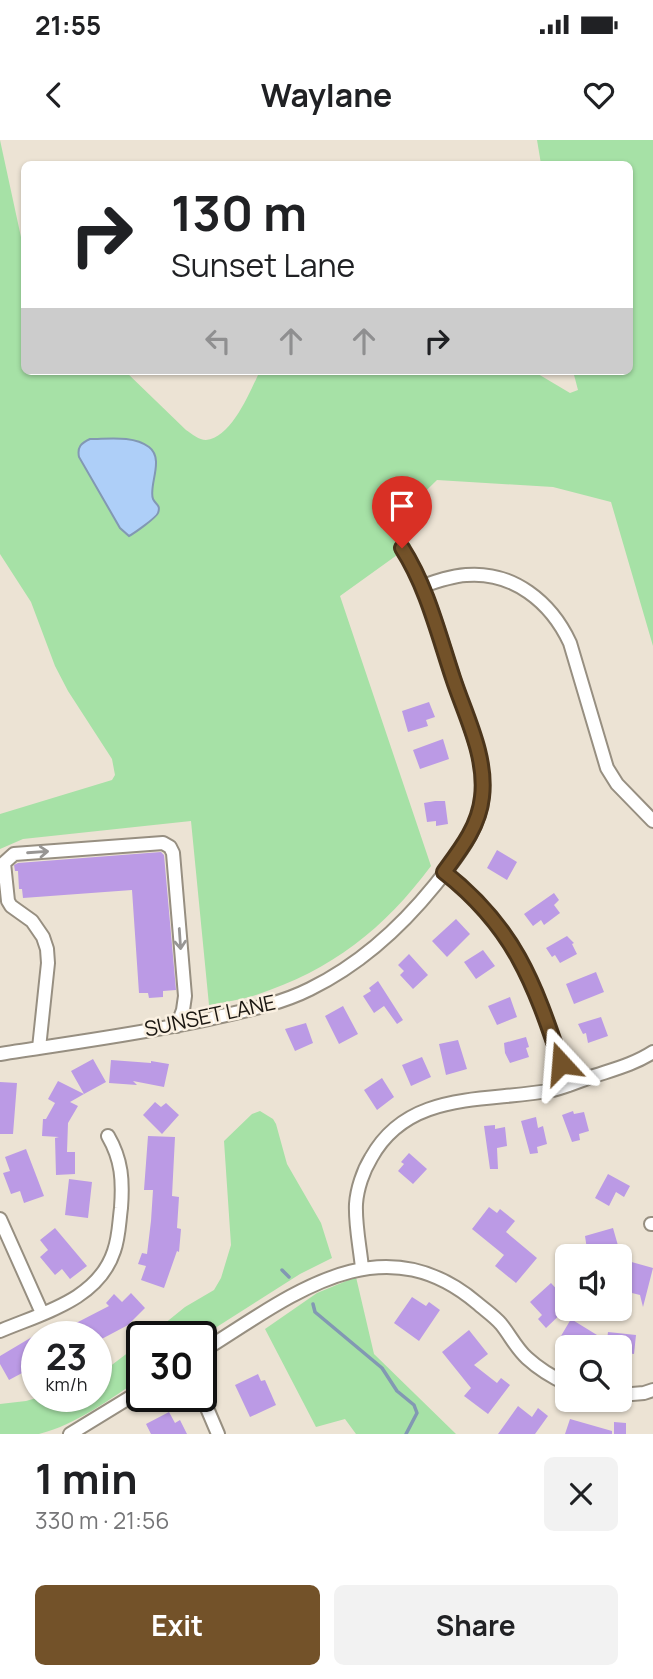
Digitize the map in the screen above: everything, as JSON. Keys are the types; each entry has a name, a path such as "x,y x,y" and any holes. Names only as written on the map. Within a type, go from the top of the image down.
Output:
{"street":[{"name":"SUNSET LANE","path":"0,1054 177,1026 268,1006 312,988 345,969 388,936 411,913 444,872 478,818 483,779 474,739 422,586 402,548"},
{"path":"422,586 461,575 490,576 526,590 550,609 570,643 612,777 653,821"},
{"path":"39,1048 48,963 47,949 40,932 28,918 11,906 6,894 5,863 14,853 163,843 170,846 173,853 185,996 177,1026"},
{"path":"444,872 491,916 522,961 538,996 569,1085"},
{"path":"362,1268 356,1212 358,1194 368,1163 390,1132 417,1114 449,1103 552,1090 632,1064 653,1052"},
{"path":"0,1331 77,1298 92,1286 109,1264 118,1237 123,1185 116,1149 108,1136"},
{"path":"0,1219 42,1313"},
{"path":"217,1342 315,1283 362,1268 410,1269 467,1294 499,1322 524,1356 544,1373 555,1378"},
{"path":"632,1394 653,1390"},
{"path":"70,1434 126,1400"},
{"path":"209,1412 218,1434"}],"green space":[{"path":"0,140 21,237 21,375 129,375 186,430 206,440 215,437 232,423 258,375 540,375 570,393 578,390 574,375 633,375 633,161 540,161 537,140 653,140 653,646 611,502 553,487 437,480 394,522 411,545 340,596 431,866 395,909 375,928 332,960 283,985 250,997 209,1005 191,821 23,839 0,849 0,814 112,780 115,775 112,759 55,666 31,602 0,554"},
{"path":"260,1111 276,1124 287,1164 321,1223 332,1258 300,1274 217,1327 217,1321 168,1321 214,1290 221,1278 231,1245 224,1141 252,1114"},
{"path":"356,1277 374,1354 456,1434 356,1434 345,1419 316,1427 265,1329 317,1293"},
{"path":"126,1354 126,1389 112,1398 112,1365"},
{"path":"21,1402 21,1412 90,1412 39,1434 0,1434 0,1404"}],"water":[{"path":"120,438 136,441 154,452 156,465 152,494 159,510 149,522 129,536 120,528 79,457 80,446 90,439"}],"building":[{"path":"429,702 435,717 426,720 428,726 408,732 402,711"},
{"path":"443,739 449,759 420,769 413,750"},
{"path":"445,801 448,824 436,826 436,821 427,822 424,803"},
{"path":"497,850 517,862 507,880 487,868"},
{"path":"161,852 164,855 176,990 163,991 163,997 149,998 148,993 139,993 132,890 23,898 22,889 19,889 18,871 15,871 14,865 18,863"},
{"path":"554,893 559,900 554,905 560,913 544,925 541,920 533,926 524,914"},
{"path":"456,919 470,934 447,957 432,941"},
{"path":"567,936 574,943 572,944 577,954 560,963 546,948"},
{"path":"483,950 495,966 476,979 464,962"},
{"path":"409,954 428,975 413,989 400,975 404,971 398,965"},
{"path":"596,972 604,992 574,1004 566,984"},
{"path":"378,981 403,1020 397,1024 384,1006 374,1013 363,996 371,991 369,988"},
{"path":"510,997 517,1017 497,1025 488,1006"},
{"path":"343,1006 358,1034 339,1044 325,1016"},
{"path":"601,1017 608,1036 588,1043 586,1033 583,1034 578,1024"},
{"path":"306,1023 313,1043 295,1051 285,1029"},
{"path":"526,1037 529,1057 510,1063 504,1043"},
{"path":"458,1040 467,1069 446,1075 439,1044"},
{"path":"422,1057 431,1077 411,1086 402,1065"},
{"path":"93,1059 106,1082 84,1094 71,1071"},
{"path":"111,1060 169,1064 164,1087 133,1081 137,1085 109,1083"},
{"path":"382,1078 394,1097 377,1110 364,1090"},
{"path":"58,1081 84,1094 70,1102 78,1106 68,1123 67,1152 75,1152 75,1174 56,1175 55,1138 59,1137 42,1136 43,1119 46,1119 55,1103 48,1099"},
{"path":"0,1082 17,1083 13,1134 0,1134"},
{"path":"155,1102 161,1107 166,1103 179,1115 162,1134 143,1115"},
{"path":"573,1111 574,1114 584,1112 589,1131 579,1134 580,1140 572,1142 562,1115"},
{"path":"536,1117 538,1128 543,1126 547,1144 537,1147 538,1153 530,1154 521,1121"},
{"path":"495,1125 495,1129 505,1127 507,1146 497,1148 498,1169 490,1169 484,1126"},
{"path":"148,1136 175,1137 172,1196 179,1197 177,1228 181,1229 179,1252 177,1251 164,1288 141,1280 146,1266 138,1264 142,1253 147,1254 151,1221 153,1190 144,1190"},
{"path":"26,1149 44,1196 24,1203 20,1191 11,1194 3,1173 10,1171 5,1157"},
{"path":"409,1153 427,1169 413,1184 398,1171 404,1164 401,1162"},
{"path":"608,1174 630,1186 624,1197 616,1192 609,1206 595,1198"},
{"path":"69,1179 92,1182 88,1218 65,1215"},
{"path":"489,1207 497,1213 500,1209 515,1221 506,1232 537,1258 516,1283 495,1266 504,1255 472,1229"},
{"path":"55,1228 87,1266 70,1279 62,1269 55,1275 40,1257 48,1250 40,1240"},
{"path":"613,1228 618,1244 586,1244 585,1236"},
{"path":"632,1262 653,1268 643,1307 640,1295 632,1293"},
{"path":"551,1283 555,1287 555,1319 546,1328 538,1319 542,1315 530,1302"},
{"path":"131,1293 145,1308 132,1321 126,1321 126,1326 112,1334 112,1321 80,1321 109,1306 106,1303 114,1294 122,1302"},
{"path":"412,1297 426,1306 429,1302 440,1310 419,1341 394,1323"},
{"path":"570,1321 574,1321 597,1335 562,1335"},
{"path":"469,1330 488,1354 474,1365 497,1383 501,1378 510,1385 488,1414 464,1396 471,1388 442,1352"},
{"path":"608,1332 636,1335 634,1354 632,1335 608,1335"},
{"path":"21,1344 21,1374 9,1380 0,1364 0,1356"},
{"path":"258,1374 261,1381 265,1380 276,1405 250,1417 235,1385"},
{"path":"518,1406 532,1417 538,1408 548,1416 535,1434 498,1434"},
{"path":"169,1412 175,1423 180,1420 187,1434 151,1434 146,1424"},
{"path":"570,1419 612,1431 612,1434 565,1434"},
{"path":"614,1422 626,1423 626,1434 614,1434"}],"waterway":[{"path":"282,1270 289,1277"},
{"path":"313,1304 315,1312 382,1368 397,1391 414,1405 417,1413 406,1434"}],"route":[{"path":"402,548 421,581 474,739 483,779 478,818 444,872 491,916 522,961 538,996 561,1063"}]}
